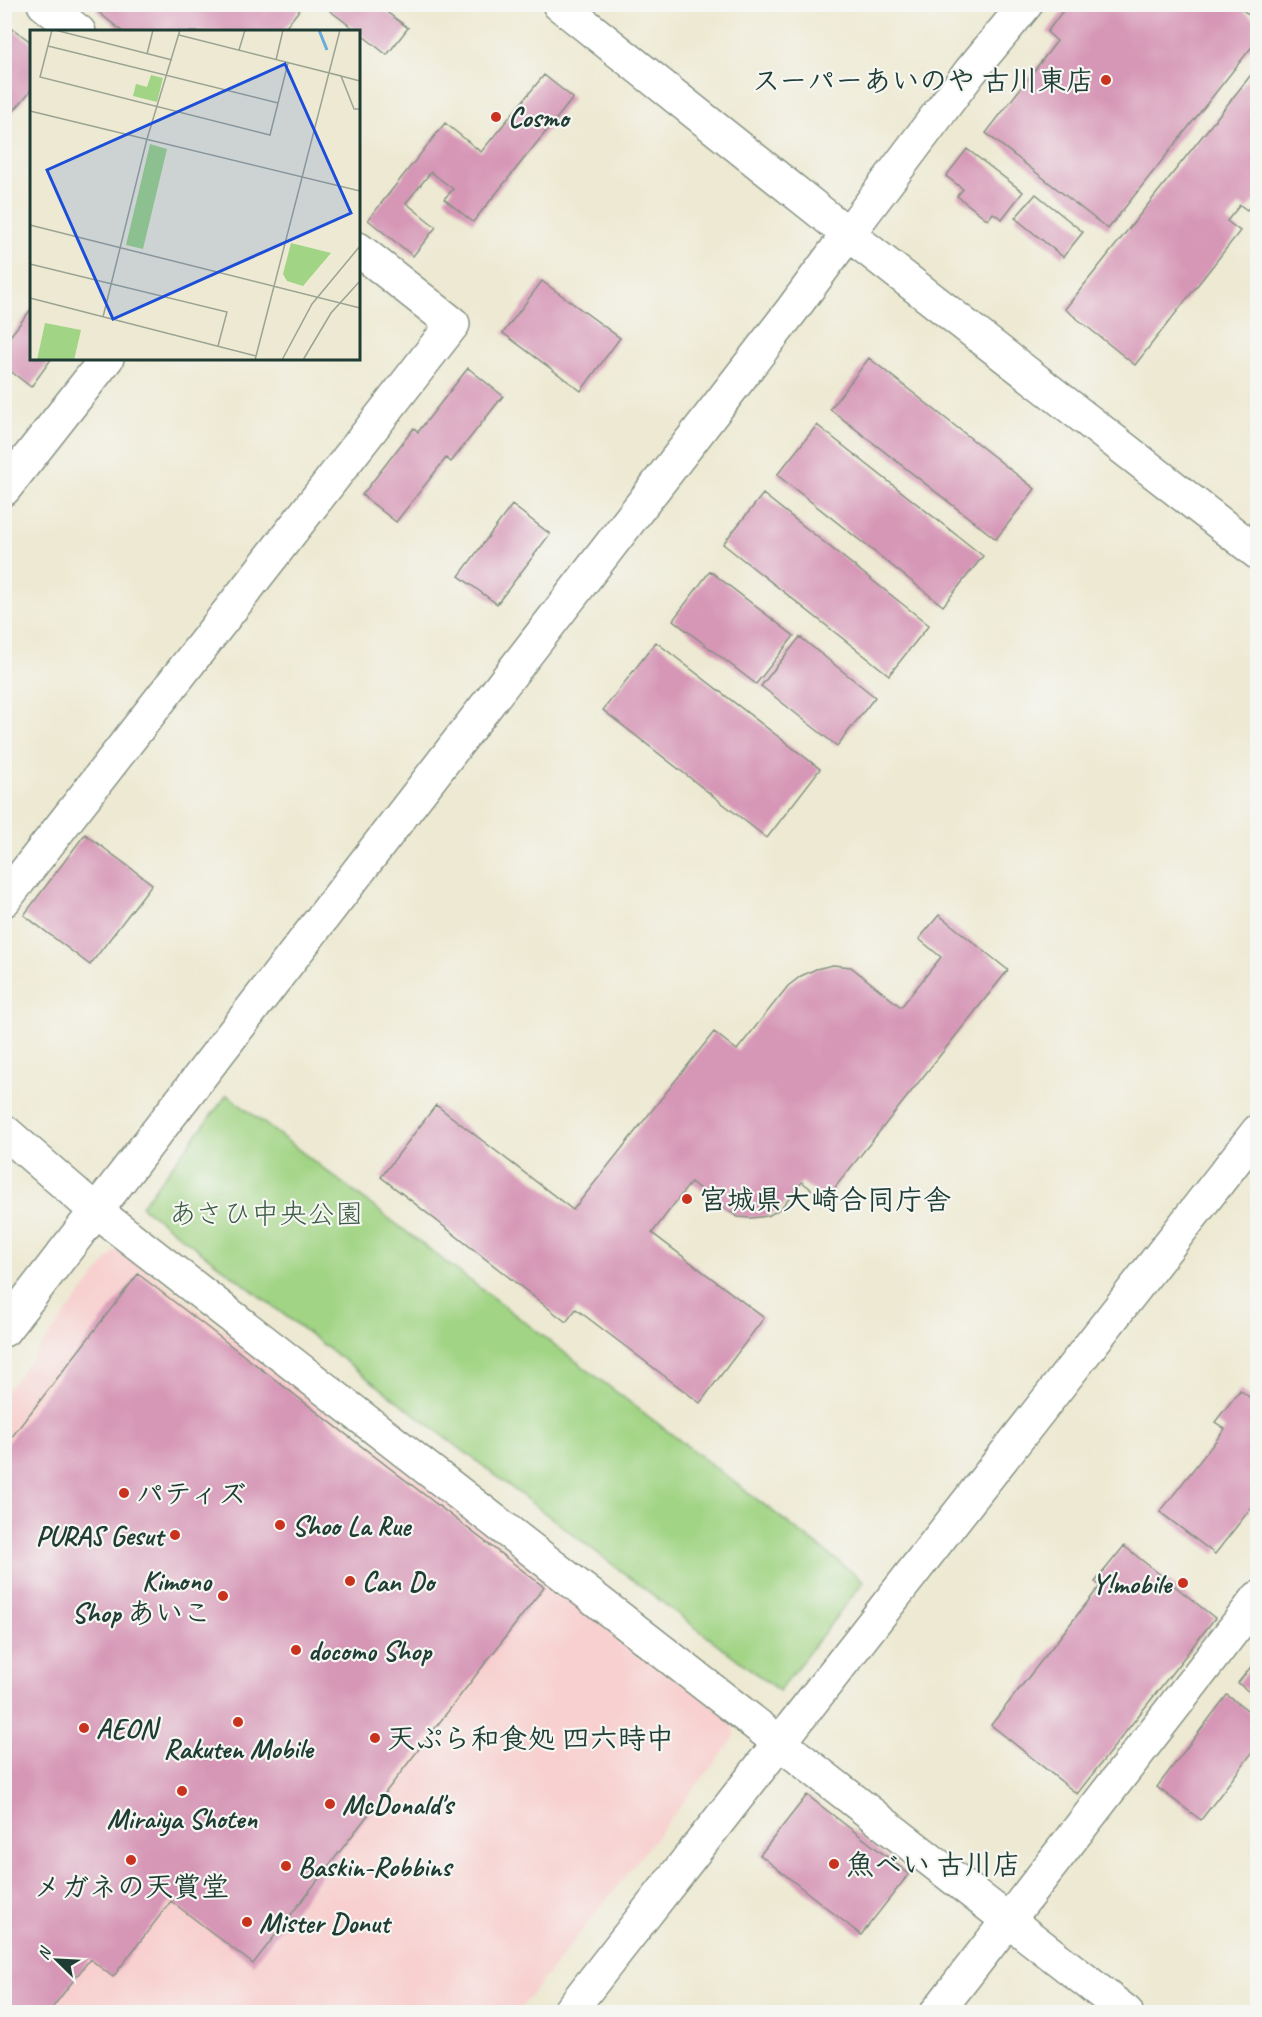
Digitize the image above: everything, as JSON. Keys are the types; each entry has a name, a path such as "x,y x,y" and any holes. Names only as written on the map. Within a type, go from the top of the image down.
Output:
{"street":[{"path":"44,4 76,30"},
{"path":"559,4 848,234 1257,553"},
{"path":"4,1330 792,310 970,72 1026,4"},
{"path":"4,900 453,324 360,251"},
{"path":"4,489 105,360"},
{"path":"4,1131 96,1211 1126,2013"},
{"path":"569,2013 1257,1131"},
{"path":"937,2013 1257,1598"}],"shaded area":[{"path":"117,1248 731,1720 735,1737 518,2012 5,2012 4,1394"}],"green space":[{"name":"あさひ中央公園","path":"227,1095 864,1581 779,1691 141,1206"}],"building":[{"path":"100,4 304,4 284,30 121,30 96,10"},
{"path":"321,4 376,4 408,28 387,55 360,34 360,30 355,30"},
{"path":"1068,4 1235,4 1258,22 1258,39 1108,229 986,133 1057,41 1047,32"},
{"path":"13,29 30,42 30,91 4,123 4,40"},
{"path":"1258,66 1258,203 1255,201 1247,210 1240,205 1227,221 1240,231 1135,365 1065,309"},
{"path":"544,75 573,98 473,222 444,199 453,189 431,172 406,203 436,227 413,256 368,220 445,123 481,152"},
{"path":"967,149 1023,192 1002,219 993,213 988,220 957,196 963,189 946,176"},
{"path":"1036,194 1083,232 1063,257 1015,218"},
{"path":"542,281 620,338 581,391 503,333"},
{"path":"30,311 30,360 51,360 31,387 4,366 4,344"},
{"path":"869,358 1035,489 996,539 830,409"},
{"path":"468,368 503,396 451,462 446,458 396,522 362,495 414,428 418,432"},
{"path":"817,425 983,556 943,606 777,475"},
{"path":"763,494 929,625 889,675 723,544"},
{"path":"512,505 550,534 497,604 459,576"},
{"path":"710,571 794,636 756,684 673,620"},
{"path":"800,637 875,697 837,746 761,686"},
{"path":"656,642 820,769 767,838 603,710"},
{"path":"85,834 152,884 90,965 24,915"},
{"path":"939,915 1008,970 825,1200 802,1182 780,1209 768,1216 738,1217 691,1182 652,1233 764,1318 700,1403 576,1309 566,1322 381,1177 436,1105 573,1210 714,1032 737,1050 788,986 801,976 816,969 833,965 851,967 901,1007 941,957 919,939"},
{"path":"138,1274 544,1587 253,1964 171,1901 113,1977 90,1959 49,2012 4,2012 4,1447"},
{"path":"1240,1390 1258,1404 1258,1499 1215,1554 1160,1512 1225,1429 1215,1422"},
{"path":"1124,1546 1215,1618 1077,1794 991,1725 1100,1586 1095,1582"},
{"path":"1258,1658 1258,1699 1238,1683"},
{"path":"1227,1695 1258,1718 1258,1745 1201,1820 1157,1787"},
{"path":"807,1795 909,1874 861,1935 760,1855"}],"place":[{"name":"スーパーあいのや 古川東店","path":"1106,80"},
{"name":"Cosmo","path":"496,117"},
{"name":"宮城県大崎合同庁舎","path":"687,1199"},
{"name":"パティズ","path":"124,1493"},
{"name":"Shoo La Rue","path":"280,1525"},
{"name":"PURAS Gesut","path":"175,1535"},
{"name":"Can Do","path":"350,1581"},
{"name":"Y!mobile","path":"1183,1583"},
{"name":"Kimono Shop あいこ","path":"223,1596"},
{"name":"docomo Shop","path":"296,1650"},
{"name":"Rakuten Mobile","path":"238,1722"},
{"name":"AEON","path":"84,1728"},
{"name":"天ぷら和食処 四六時中","path":"375,1738"},
{"name":"Miraiya Shoten","path":"182,1791"},
{"name":"McDonald's","path":"330,1804"},
{"name":"メガネの天賞堂","path":"131,1860"},
{"name":"魚べい 古川店","path":"834,1864"},
{"name":"Baskin-Robbins","path":"286,1866"},
{"name":"Mister Donut","path":"247,1922"}]}
